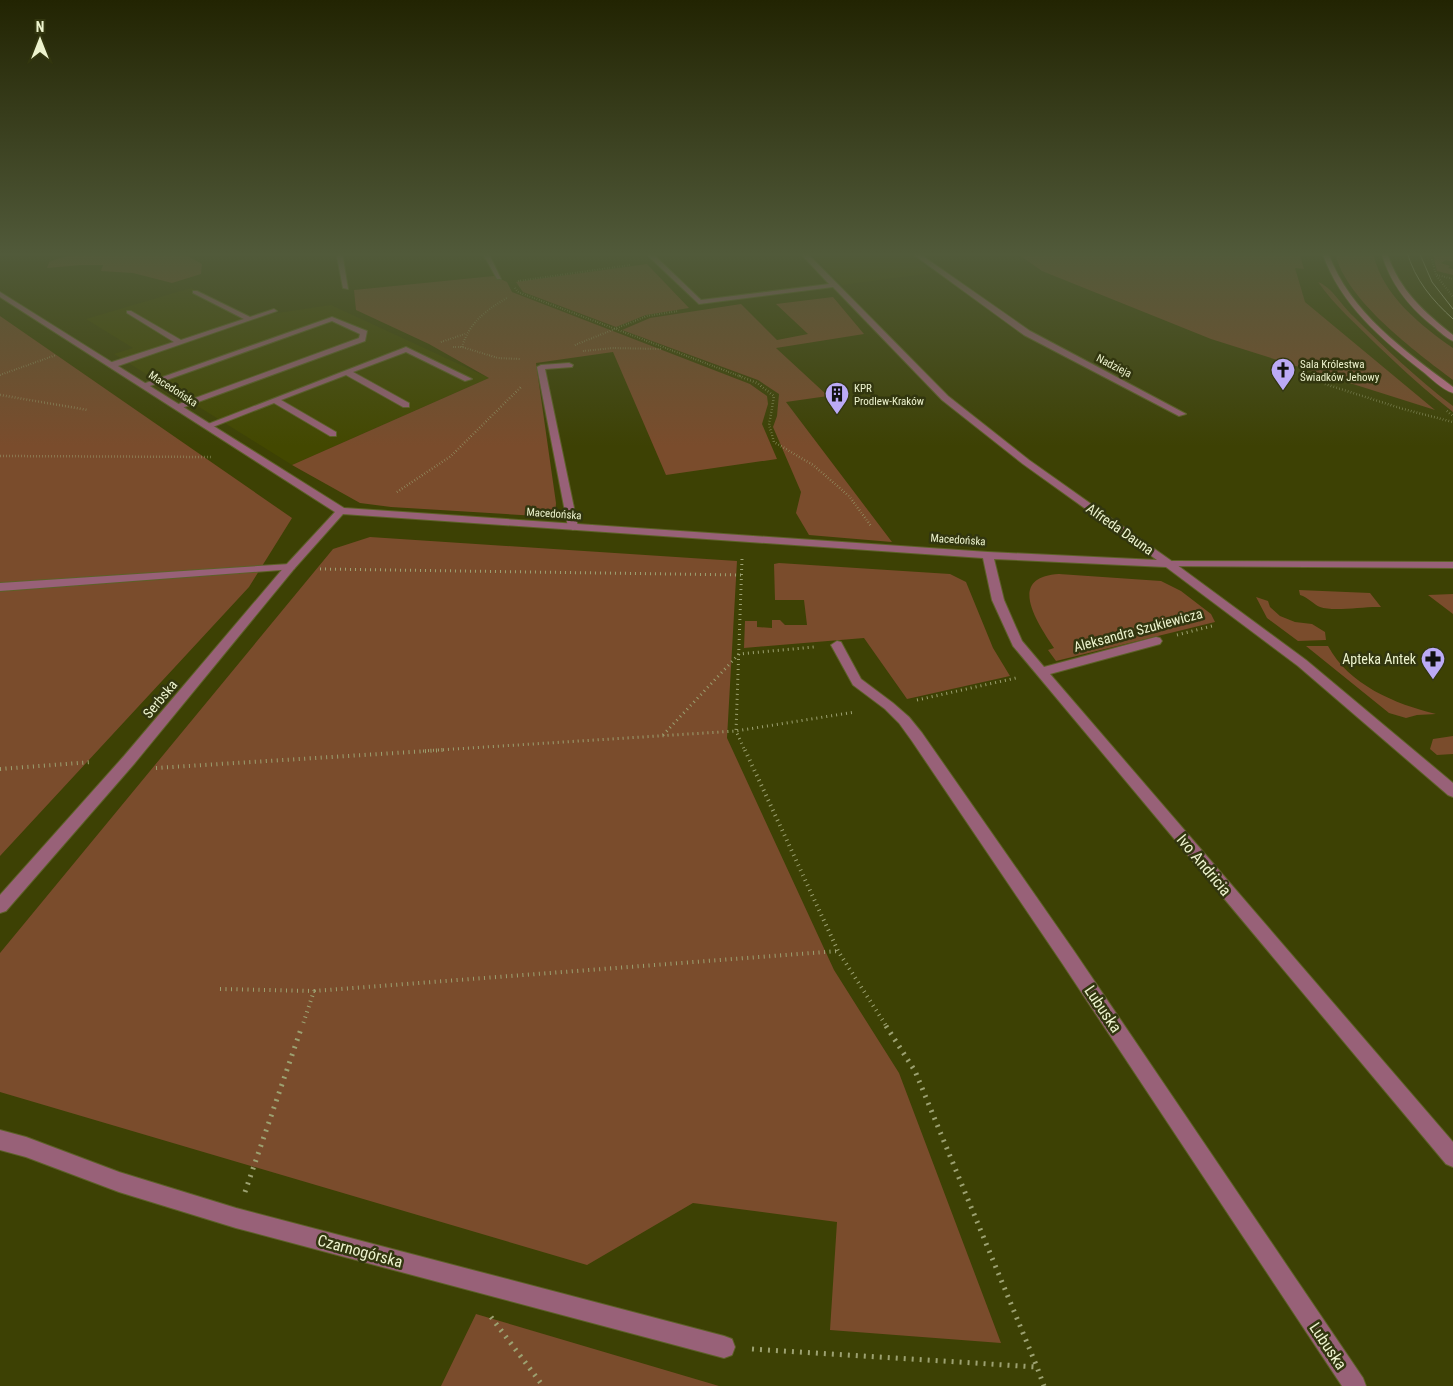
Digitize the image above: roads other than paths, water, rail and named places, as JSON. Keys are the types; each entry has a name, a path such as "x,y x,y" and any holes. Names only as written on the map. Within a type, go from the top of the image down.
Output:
{"main road":[{"path":"1366,317 1414,361 1453,391"},
{"path":"1426,317 1453,339"}],"street":[{"name":"Macedońska","path":"36,317 341,510 363,514 988,555 1169,564 1453,565"},
{"path":"137,317 180,342"},
{"path":"245,317 250,319"},
{"path":"112,365 257,317"},
{"name":"Alfreda Dauna","path":"865,317 944,398 1026,462 1241,616 1316,674 1453,791"},
{"name":"Nadzieja","path":"1004,317 1027,333 1182,414"},
{"path":"144,385 332,319 364,333 362,339 179,407"},
{"path":"207,426 406,349 468,379"},
{"path":"569,365 541,367 573,527"},
{"path":"346,372 406,404"},
{"path":"274,400 333,434"},
{"name":"Serbska","path":"0,906 129,760 290,567 341,510"},
{"name":"Ivo Andricia","path":"988,555 998,600 1017,642 1453,1157"},
{"path":"0,587 290,567"},
{"name":"Aleksandra Szukiewicza","path":"1042,672 1156,641"},
{"name":"Lubuska","path":"837,644 858,682 904,720 916,737 1068,957 1355,1386"},
{"name":"Czarnogórska","path":"0,1140 26,1147 119,1182 236,1218 724,1347"}],"place":[{"name":"Sala Królestwa Świadków Jehowy","path":"1283,391"},
{"name":"KPR Prodlew-Kraków","path":"837,415"},
{"name":"Apteka Antek","path":"1433,680"}]}
